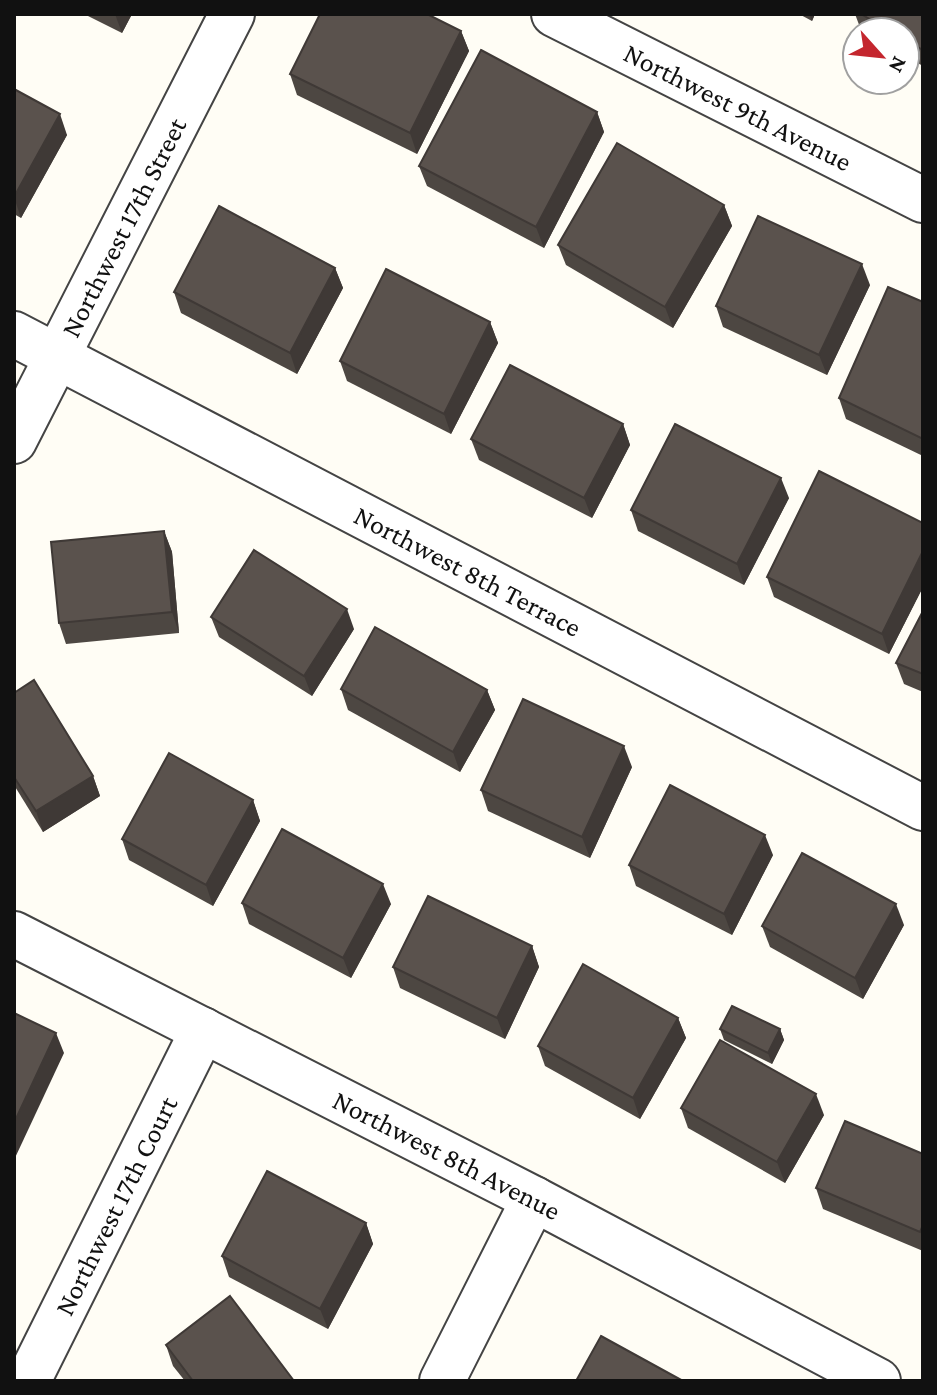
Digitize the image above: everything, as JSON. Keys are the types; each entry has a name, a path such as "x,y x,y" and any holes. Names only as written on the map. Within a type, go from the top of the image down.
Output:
{"street":[{"name":"Northwest 17th Street","path":"14,441 232,14"},
{"name":"Northwest 9th Avenue","path":"554,14 923,200"},
{"name":"Northwest 8th Terrace","path":"14,334 923,808"},
{"name":"Northwest 8th Avenue","path":"14,934 534,1199 878,1381"},
{"name":"Northwest 17th Court","path":"28,1381 203,1030"},
{"path":"442,1381 534,1199"}],"building":[{"path":"320,14 427,14 461,31 410,133 290,74"},
{"path":"861,14 923,14 923,50 921,16"},
{"path":"481,50 597,112 536,227 419,166"},
{"path":"14,89 60,114 14,197"},
{"path":"617,143 724,205 665,307 558,245"},
{"path":"219,206 335,268 290,353 174,292"},
{"path":"758,216 862,264 819,355 716,306"},
{"path":"386,269 490,322 444,414 340,361"},
{"path":"888,287 923,302 923,439 839,398"},
{"path":"510,365 623,424 584,498 471,439"},
{"path":"675,424 781,478 737,564 631,510"},
{"path":"819,471 923,523 923,551 882,634 767,577"},
{"path":"164,531 172,612 59,623 51,542"},
{"path":"254,550 347,609 304,676 211,617"},
{"path":"923,611 923,674 896,663"},
{"path":"375,627 487,690 453,752 341,689"},
{"path":"34,680 93,776 36,811 14,777 14,693"},
{"path":"523,699 624,746 582,837 481,790"},
{"path":"169,753 253,800 206,885 122,839"},
{"path":"670,785 765,835 724,914 629,865"},
{"path":"282,829 383,884 343,958 242,903"},
{"path":"802,853 896,904 855,978 762,926"},
{"path":"428,896 532,946 497,1018 393,967"},
{"path":"583,964 678,1018 633,1098 538,1046"},
{"path":"732,1006 780,1029 768,1053 720,1029"},
{"path":"14,1013 56,1033 14,1123"},
{"path":"720,1040 816,1094 777,1162 681,1108"},
{"path":"845,1121 923,1154 923,1225 920,1232 816,1188"},
{"path":"267,1171 366,1223 320,1309 222,1256"},
{"path":"230,1296 294,1381 193,1381 166,1345"},
{"path":"601,1336 683,1381 576,1381"}]}
